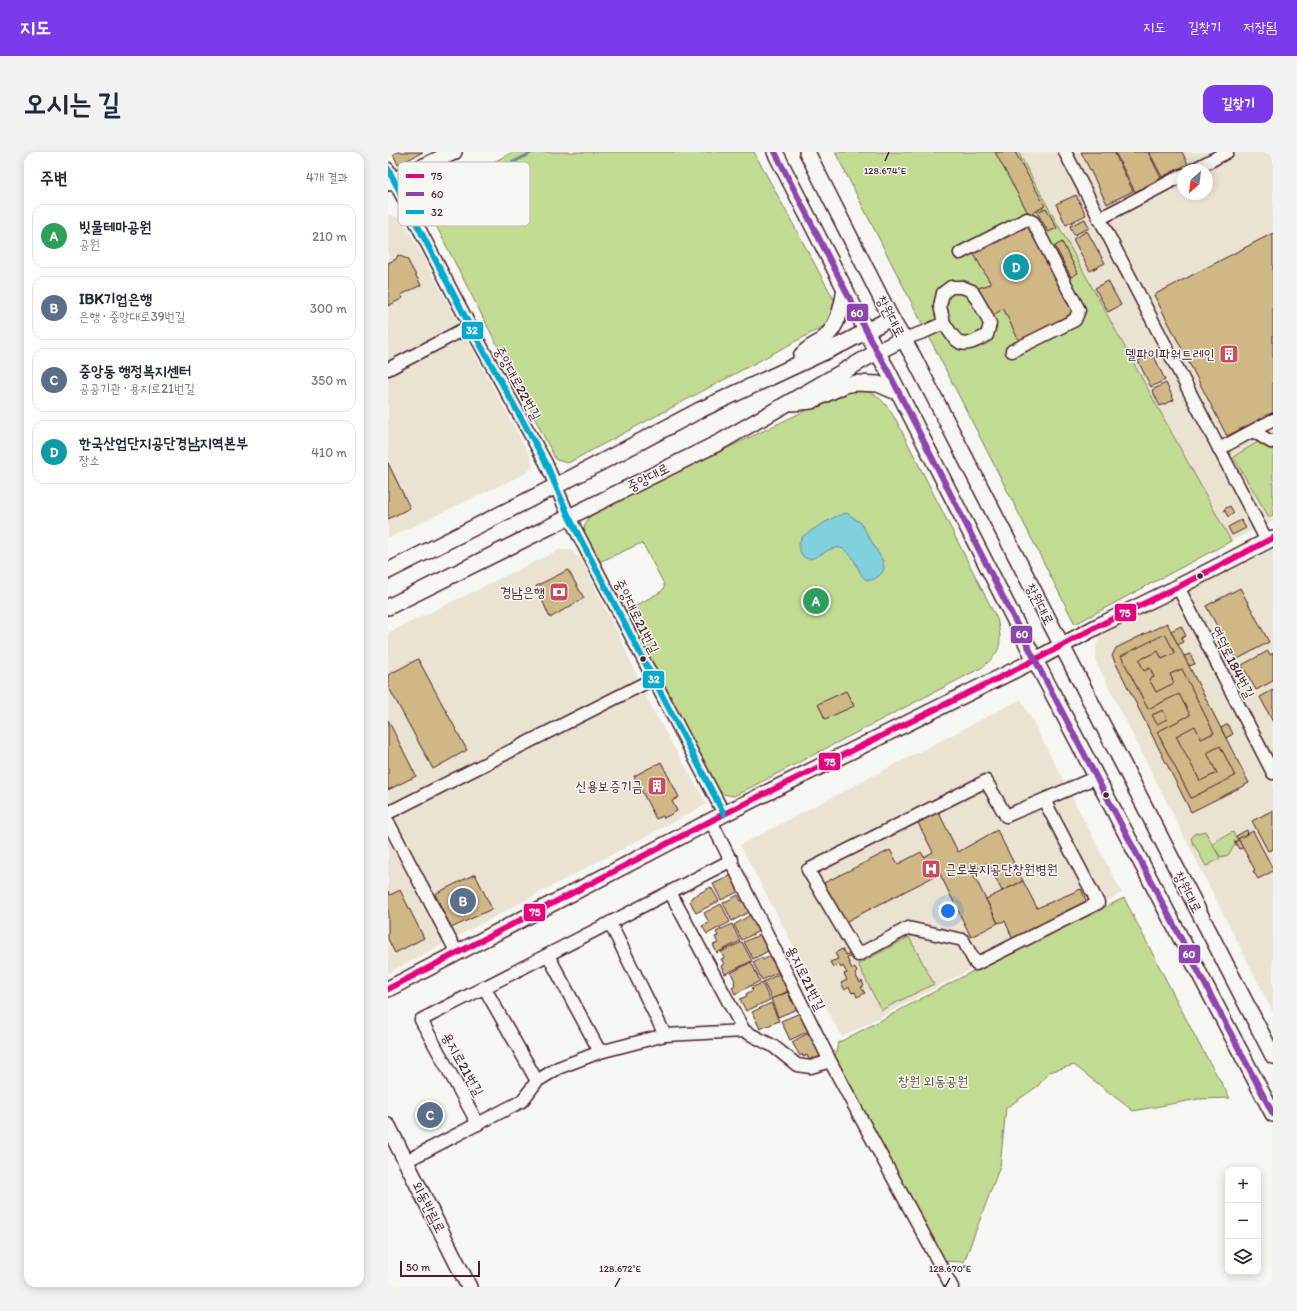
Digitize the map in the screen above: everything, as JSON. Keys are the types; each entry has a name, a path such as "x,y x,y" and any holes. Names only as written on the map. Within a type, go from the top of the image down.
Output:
{"main road":[{"path":"428,162 454,152"},
{"name":"창원대로","path":"775,152 1035,660 1273,1114"},
{"name":"창원대로","path":"807,152 891,318 1273,1056"},
{"path":"792,367 805,351 816,345 831,331 839,315 845,288"},
{"path":"388,571 556,486 700,410 846,342 891,318"},
{"name":"중앙대로","path":"388,607 720,442 877,352 903,339"},
{"path":"786,404 811,401 845,385 855,383 878,384 899,393"},
{"path":"388,989 718,818 1035,660 1098,626 1270,540"},
{"name":"외동반림로","path":"388,1126 469,1287"}],"street":[{"path":"1065,152 1219,449 1270,540"},
{"path":"1204,164 1227,152"},
{"name":"중앙대로22번길","path":"390,177 398,192"},
{"path":"1099,219 1177,178"},
{"path":"960,253 1027,219 1033,222 1079,310 1075,320 1012,351"},
{"name":"중앙대로22번길","path":"416,226 546,463 569,517"},
{"path":"951,287 962,287 972,290 990,324 987,335 973,343 963,344 954,339 944,323 940,306 943,294 951,287"},
{"path":"903,339 944,323"},
{"path":"388,369 470,326"},
{"path":"1219,449 1273,420"},
{"path":"1254,431 1271,442 1273,441"},
{"name":"중앙대로21번길","path":"569,517 652,679 718,818"},
{"name":"연덕로184번길","path":"1178,587 1273,773"},
{"path":"388,813 652,679"},
{"path":"1044,800 1098,902 976,964 963,940 908,928 858,955 808,870 986,781 1006,816 1097,777"},
{"name":"용지로21번길","path":"718,818 732,860 830,1061 952,1287"},
{"path":"388,822 457,953"},
{"path":"536,1081 484,987 732,860"},
{"path":"670,892 744,1031"},
{"path":"610,922 665,1035"},
{"path":"548,955 600,1052"},
{"name":"용지로21번길","path":"478,1124 421,1020 484,987"},
{"path":"406,1161 522,1101 536,1081 558,1068 600,1052 665,1035 744,1031 773,1046 797,1065 811,1067 830,1061"}],"shaded area":[{"path":"1018,152 1273,152 1273,521 1231,541"},
{"path":"388,214 398,218 398,226 407,227 531,458 533,467 526,473 388,538"},
{"path":"1273,549 1273,1012 1096,662 1096,645 1102,633"},
{"path":"559,550 571,550 581,559 621,640 652,709 707,804 388,973 388,633"},
{"name":"근로복지공단창원병원","path":"1021,699 1122,893 981,964 842,1037 740,845"}],"green space":[{"path":"513,152 754,152 839,309 828,324 568,463 556,460 436,226 530,226 530,162 493,162"},
{"path":"835,152 1018,152 1231,541 1075,624"},
{"path":"860,389 873,394 882,400 896,420 997,619 1000,635 999,647 993,658 981,668 734,796 723,794 715,786 626,611 662,591 664,584 642,544 601,561 596,558 584,531 585,524 589,517 599,510 844,392"},
{"path":"1261,440 1273,448 1273,515 1269,517 1233,457"},
{"path":"1205,831 1220,858 1206,866 1191,839 1194,834"},
{"path":"1233,832 1237,840 1234,841 1235,845 1228,855 1221,857 1213,846 1217,840"},
{"name":"창원 외동공원","path":"1124,898 1199,1044 1230,1098 1198,1099 1133,1111 1074,1065 1049,1072 1038,1086 1006,1108 1000,1166 964,1262 941,1261 834,1062 838,1043 990,962"},
{"path":"909,937 934,984 881,1010 858,964"}],"water":[{"path":"847,513 861,523 883,561 884,568 882,573 874,579 865,579 854,560 848,552 843,549 831,549 814,558 808,559 804,557 800,551 799,544 802,537 831,519"}],"building":[{"path":"392,152 423,152 404,162 398,162 398,165"},
{"path":"995,152 1015,152 1045,206 1029,215"},
{"path":"1081,152 1114,152 1133,191 1107,204"},
{"path":"1115,152 1148,152 1161,178 1135,192"},
{"path":"1149,152 1182,152 1188,164 1177,164 1177,170 1162,177"},
{"path":"1076,195 1086,215 1066,225 1056,204"},
{"path":"1046,208 1057,228 1048,232 1037,212"},
{"path":"1085,219 1089,228 1074,235 1070,226"},
{"path":"1027,223 1073,313 1019,341 1003,308 992,317 978,288 991,284 972,251"},
{"path":"1087,231 1105,263 1090,271 1073,239"},
{"name":"델파이파워트레인","path":"1273,233 1273,413 1227,436 1154,295"},
{"path":"1062,242 1078,273 1071,277 1055,246"},
{"path":"398,255 407,259 421,285 401,295 403,298 388,306 388,263 396,259"},
{"path":"1108,281 1121,305 1108,312 1095,288"},
{"path":"1153,354 1165,380 1151,387 1138,361"},
{"path":"1166,383 1174,400 1160,406 1152,390"},
{"path":"388,463 410,508 388,519"},
{"path":"1230,506 1234,513 1228,517 1224,509"},
{"path":"1241,520 1246,528 1232,535 1228,527"},
{"name":"경남은행","path":"568,570 584,598 550,618 536,586"},
{"path":"1240,588 1269,642 1236,660 1206,606"},
{"path":"808,604 812,604 814,608 812,612 808,612 806,610 806,606"},
{"path":"1167,623 1249,783 1191,812 1112,656 1116,648"},
{"path":"1181,626 1186,636 1181,638 1183,642 1178,645 1171,631"},
{"path":"1165,634 1175,653 1162,659 1158,651 1139,660 1144,671 1150,668 1154,677 1149,679 1156,692 1174,683 1170,674 1182,669 1214,733 1201,739 1195,726 1176,736 1200,781 1217,773 1207,753 1220,746 1235,776 1191,798 1157,732 1190,715 1179,694 1148,709 1121,656"},
{"path":"1268,651 1270,655 1273,653 1273,681 1256,690 1242,665"},
{"path":"1190,654 1195,664 1189,666 1184,656"},
{"path":"418,659 467,750 433,769 388,686 388,675"},
{"path":"1273,690 1273,722 1260,697"},
{"path":"846,691 854,706 825,719 818,704"},
{"path":"1163,710 1167,719 1157,724 1152,715"},
{"path":"388,720 416,776 388,790"},
{"path":"1228,724 1233,734 1226,738 1221,728"},
{"name":"신용보증기금","path":"661,762 679,797 672,801 677,811 664,818 663,816 656,819 634,776"},
{"path":"937,809 958,852 997,830 1023,881 1002,891 988,863 972,872 998,923 971,937 935,864 932,865 937,875 841,924 822,884 890,850 898,864 921,852 924,857 933,852 916,819"},
{"path":"1273,810 1273,849 1268,851 1252,821"},
{"path":"1247,830 1248,834 1238,839 1236,836"},
{"path":"1253,831 1273,869 1273,871 1258,879 1253,871 1255,870 1238,839"},
{"path":"1239,840 1243,848 1239,849 1235,842"},
{"path":"475,874 492,909 451,928 435,894"},
{"path":"732,875 740,891 721,900 713,884"},
{"path":"1023,881 1037,908 1081,889 1088,905 1014,942 1005,921 998,923 986,899"},
{"path":"711,887 719,901 696,913 690,901 692,897"},
{"path":"400,890 424,938 395,953 388,939 388,891 390,895"},
{"path":"738,895 741,901 745,899 751,911 732,921 723,903"},
{"path":"721,904 730,922 707,934 702,926 709,923 704,913"},
{"path":"752,914 761,930 742,940 734,925"},
{"path":"732,924 740,941 717,953 713,945 718,943 715,937 718,936 716,932"},
{"path":"763,933 772,949 753,959 744,942"},
{"path":"742,942 752,961 725,974 721,966 724,964 721,959 724,958 721,952"},
{"path":"842,949 846,955 848,954 850,957 847,958 852,969 855,968 857,972 855,974 860,983 862,981 864,986 861,987 865,993 857,997 855,992 852,993 849,987 845,990 841,983 847,980 844,974 847,973 843,966 841,968 839,964 833,967 830,962 838,959 835,953"},
{"path":"770,956 772,961 777,958 783,970 762,980 753,962 762,957 763,960"},
{"path":"751,962 760,981 735,994 732,987 735,985 735,981 731,973"},
{"path":"779,974 783,982 786,982 790,990 772,999 763,982"},
{"path":"762,983 770,1000 746,1011 740,999 747,996 746,994 753,990 751,988"},
{"path":"788,992 792,1002 798,999 802,1007 778,1017 771,999"},
{"path":"771,1003 779,1021 760,1029 752,1012"},
{"path":"800,1013 811,1030 790,1040 781,1021"},
{"path":"808,1033 815,1045 818,1043 824,1054 815,1059 813,1057 809,1060 807,1055 803,1057 802,1054 800,1056 792,1042"}],"waterway":[{"path":"514,162 533,152"}],"transit line":[{"name":"60","path":"775,152 1035,660 1273,1114"},
{"name":"32","path":"388,169 398,188"},
{"name":"32","path":"418,226 470,326 546,463 569,517 724,814"},
{"name":"75","path":"388,989 724,814 1035,660 1098,626 1273,538"}],"place":[{"name":"한국산업단지공단경남지역본부","path":"1016,267"},
{"name":"델파이파워트레인","path":"1229,354"},
{"name":"경남은행","path":"559,592"},
{"name":"빗물테마공원","path":"816,601"},
{"name":"신용보증기금","path":"657,786"},
{"name":"근로복지공단창원병원","path":"931,869"},
{"name":"IBK기업은행","path":"463,901"},
{"name":"중앙동 행정복지센터","path":"430,1115"}]}
